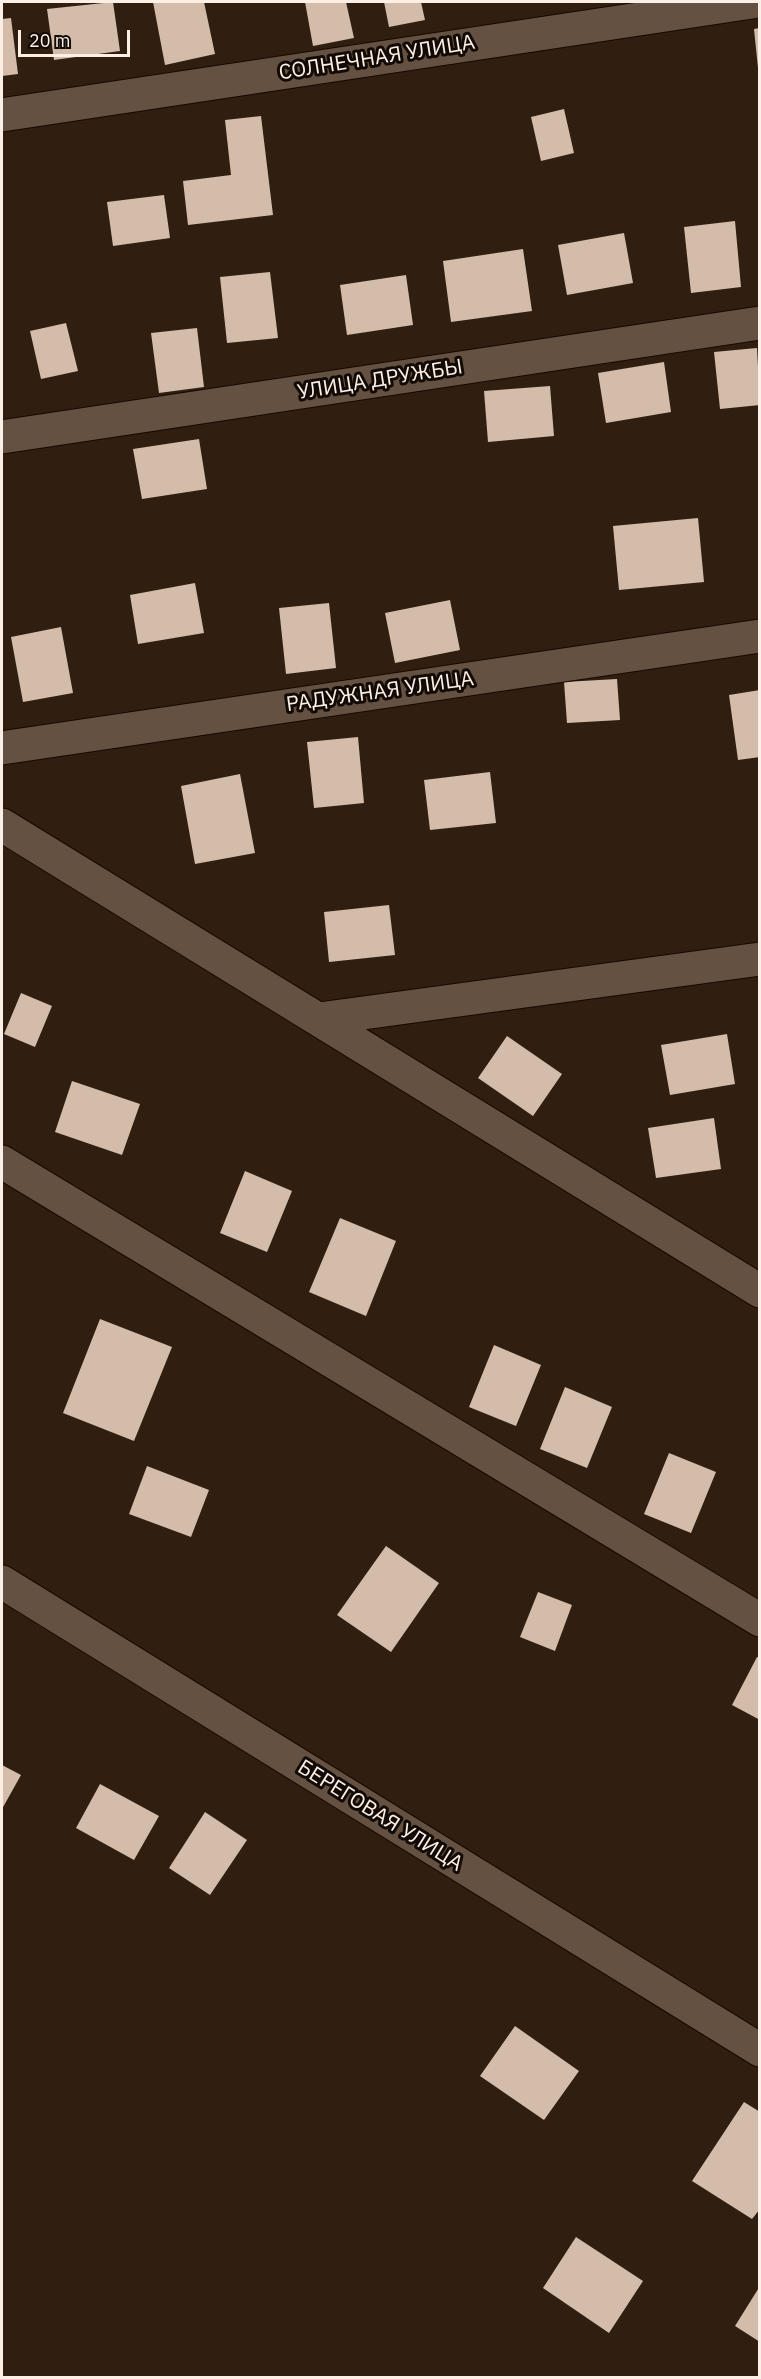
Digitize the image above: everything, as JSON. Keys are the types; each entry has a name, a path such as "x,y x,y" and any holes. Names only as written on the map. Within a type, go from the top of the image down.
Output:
{"street":[{"name":"СОЛНЕЧНАЯ УЛИЦА","path":"2,115 752,2"},
{"name":"УЛИЦА ДРУЖБЫ","path":"2,437 759,323"},
{"name":"РАДУЖНАЯ УЛИЦА","path":"2,748 759,636"},
{"path":"2,825 759,1291"},
{"path":"319,1019 759,960"},
{"path":"2,1162 759,1620"},
{"name":"БЕРЕГОВАЯ УЛИЦА","path":"2,1582 759,2050"}],"building":[{"path":"113,2 120,51 54,60 47,9"},
{"path":"153,2 204,2 215,54 165,65"},
{"path":"305,2 346,2 354,38 313,46"},
{"path":"384,2 421,2 425,20 389,27"},
{"path":"11,18 18,74 2,76 2,19"},
{"path":"760,28 760,68 758,68 754,29"},
{"path":"564,109 574,153 541,161 531,117"},
{"path":"261,116 273,215 188,225 183,181 231,175 225,120"},
{"path":"164,195 170,238 113,246 107,202"},
{"path":"735,221 741,287 691,293 684,227"},
{"path":"624,233 633,283 567,295 558,245"},
{"path":"523,249 532,311 451,322 443,261"},
{"path":"270,272 278,338 227,343 220,277"},
{"path":"406,275 413,325 347,335 340,285"},
{"path":"66,323 78,371 41,379 30,331"},
{"path":"197,328 204,387 159,393 151,333"},
{"path":"757,348 760,405 720,409 714,352"},
{"path":"664,362 671,412 606,423 598,373"},
{"path":"550,386 554,436 488,442 484,391"},
{"path":"199,439 207,489 142,499 133,449"},
{"path":"698,518 704,582 619,590 613,526"},
{"path":"195,583 204,633 138,644 130,595"},
{"path":"450,600 460,650 395,663 385,613"},
{"path":"329,603 336,668 286,674 279,608"},
{"path":"61,627 73,693 23,702 11,637"},
{"path":"617,679 620,720 567,723 564,682"},
{"path":"760,690 760,757 738,760 729,695"},
{"path":"358,737 364,803 314,808 307,742"},
{"path":"490,772 496,823 430,830 424,780"},
{"path":"240,774 255,853 195,864 181,786"},
{"path":"389,905 395,955 329,962 324,912"},
{"path":"21,993 52,1006 35,1047 4,1034"},
{"path":"727,1034 735,1084 670,1095 661,1045"},
{"path":"507,1036 562,1074 533,1116 478,1078"},
{"path":"72,1081 140,1104 122,1155 55,1132"},
{"path":"714,1118 721,1169 656,1178 648,1128"},
{"path":"245,1171 292,1191 267,1252 220,1233"},
{"path":"340,1218 396,1241 366,1316 309,1292"},
{"path":"100,1319 172,1347 134,1441 63,1413"},
{"path":"494,1345 541,1365 516,1426 469,1407"},
{"path":"565,1387 612,1407 587,1468 540,1449"},
{"path":"669,1453 716,1472 691,1533 644,1514"},
{"path":"147,1466 209,1490 191,1537 129,1514"},
{"path":"386,1546 439,1583 391,1652 337,1615"},
{"path":"538,1592 572,1605 555,1651 520,1637"},
{"path":"757,1657 760,1658 760,1720 732,1705"},
{"path":"2,1765 21,1775 2,1809"},
{"path":"100,1784 159,1816 134,1860 76,1828"},
{"path":"205,1812 247,1840 210,1895 169,1868"},
{"path":"515,2026 579,2071 544,2120 480,2076"},
{"path":"744,2102 760,2112 760,2209 752,2219 692,2181"},
{"path":"576,2237 643,2281 609,2333 543,2288"},
{"path":"760,2286 760,2342 735,2326"}]}
